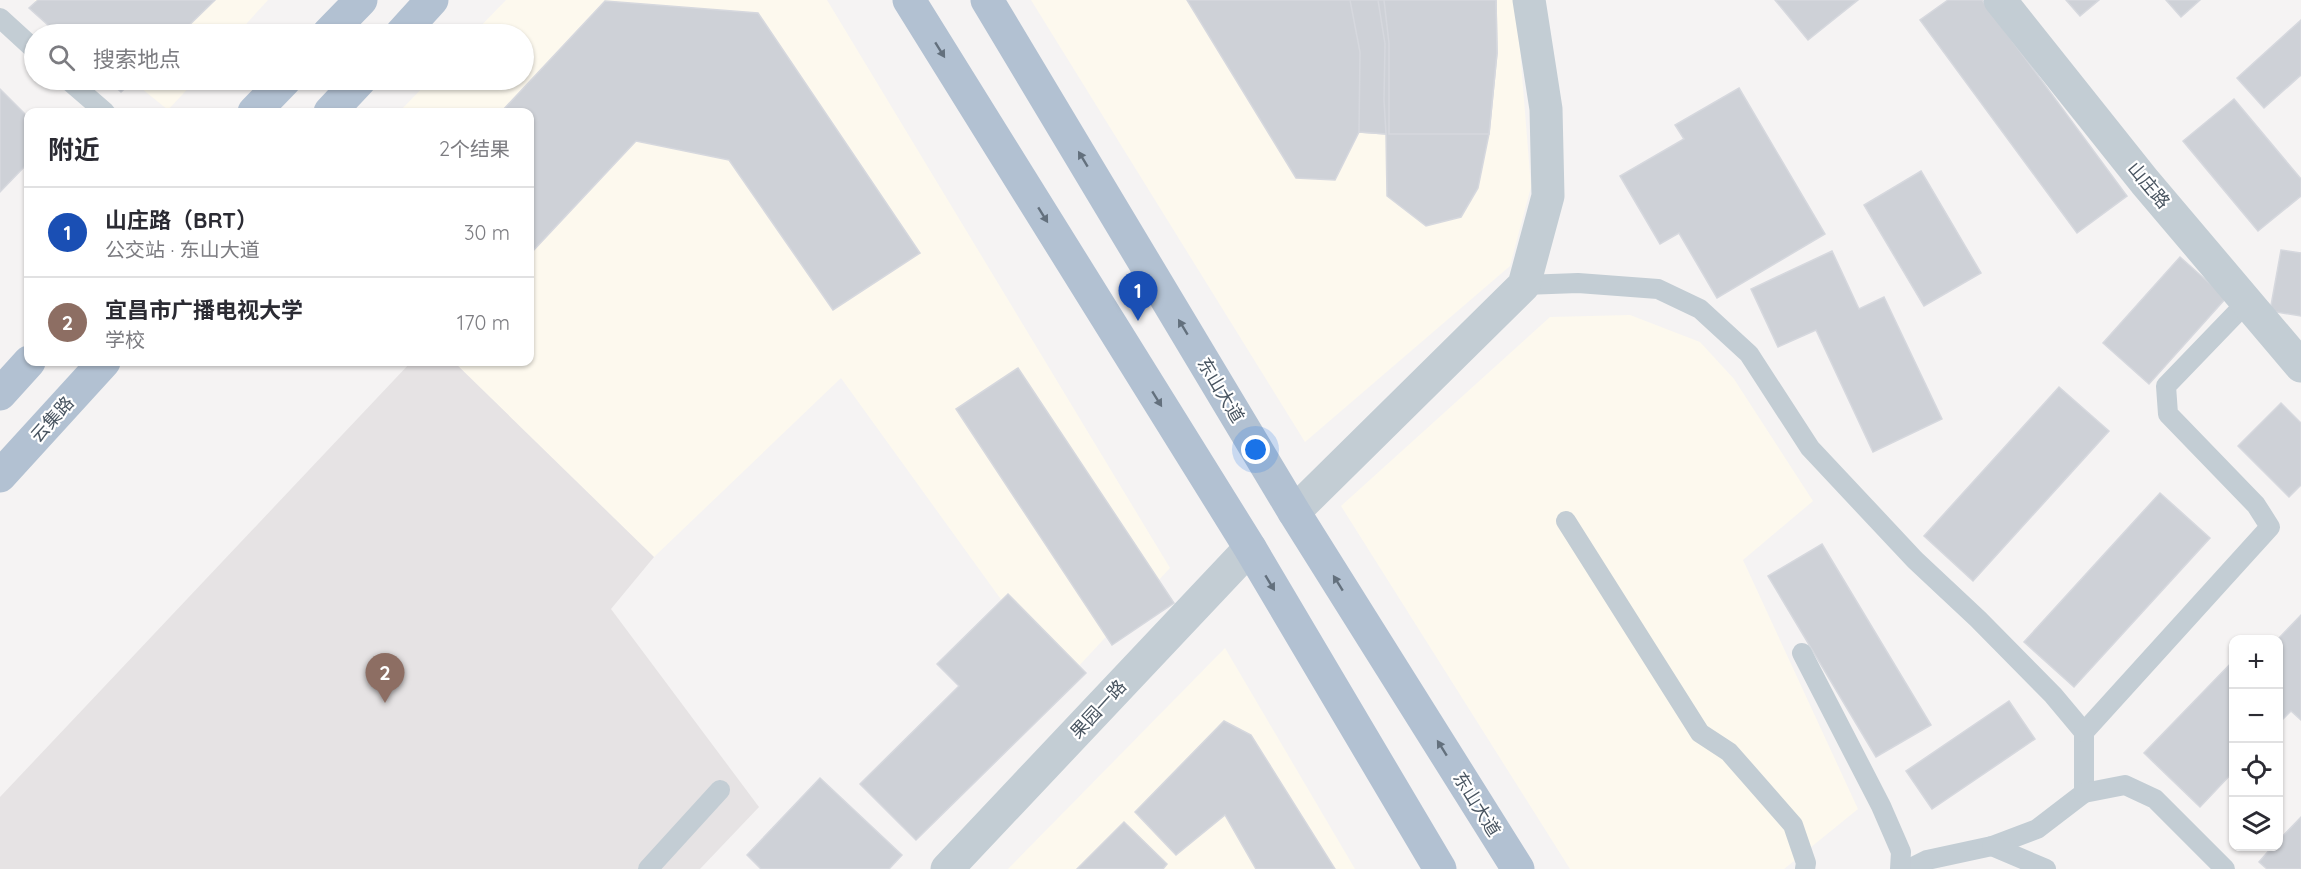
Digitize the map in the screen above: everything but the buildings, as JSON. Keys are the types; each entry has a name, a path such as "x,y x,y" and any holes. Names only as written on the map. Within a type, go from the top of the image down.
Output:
{"main road":[{"path":"338,24 361,0"},
{"path":"410,24 432,0"},
{"path":"909,0 1250,548 1440,869"},
{"name":"东山大道","path":"987,0 1294,512 1518,869"},
{"path":"258,108 275,90"},
{"path":"334,108 351,90"},
{"path":"0,394 24,366"},
{"name":"云集路","path":"0,476 100,366"}],"street":[{"path":"1294,512 1524,285 1548,196 1546,109 1529,0"},
{"name":"山庄路","path":"2001,0 2145,182 2301,366"},
{"name":"果园一路","path":"947,869 1250,548"}],"lane":[{"path":"0,18 24,40"},
{"path":"80,90 100,108"},
{"path":"1524,285 1578,283 1658,289 1700,309 1749,354 1810,448 1915,560 1978,619 2053,695 2084,732 2084,792"},
{"path":"2084,732 2270,527 2256,505 2168,414 2166,386 2247,302"},
{"path":"1566,521 1701,733 1729,752 1793,825 1806,864 1805,869"},
{"path":"1802,653 1881,806 1901,852 1899,869"},
{"path":"1909,869 1927,860 1992,846 2037,829 2084,792 2125,785 2155,799 2225,869"},
{"path":"648,869 720,790"},
{"path":"1992,846 2046,869"}],"shaded area":[{"path":"34,0 268,0 246,24 64,24"},
{"path":"506,0 827,0 1170,568 1062,684 841,378 654,557 458,366 534,366 534,108 403,108 420,90 534,90 534,24 483,24"},
{"path":"1031,0 1516,0 1531,187 1510,266 1305,442"},
{"path":"143,90 187,90 170,108 166,108"},
{"path":"1630,315 1700,342 1734,379 1813,501 1743,560 1858,809 1784,869 1570,869 1341,506 1550,317"},
{"path":"407,366 458,366 654,557 611,609 759,807 700,869 0,869 0,797"},
{"path":"1225,648 1355,869 1008,869"}],"place":[{"name":"山庄路（BRT）","path":"1138,321"},
{"name":"宜昌市广播电视大学","path":"385,703"}]}
